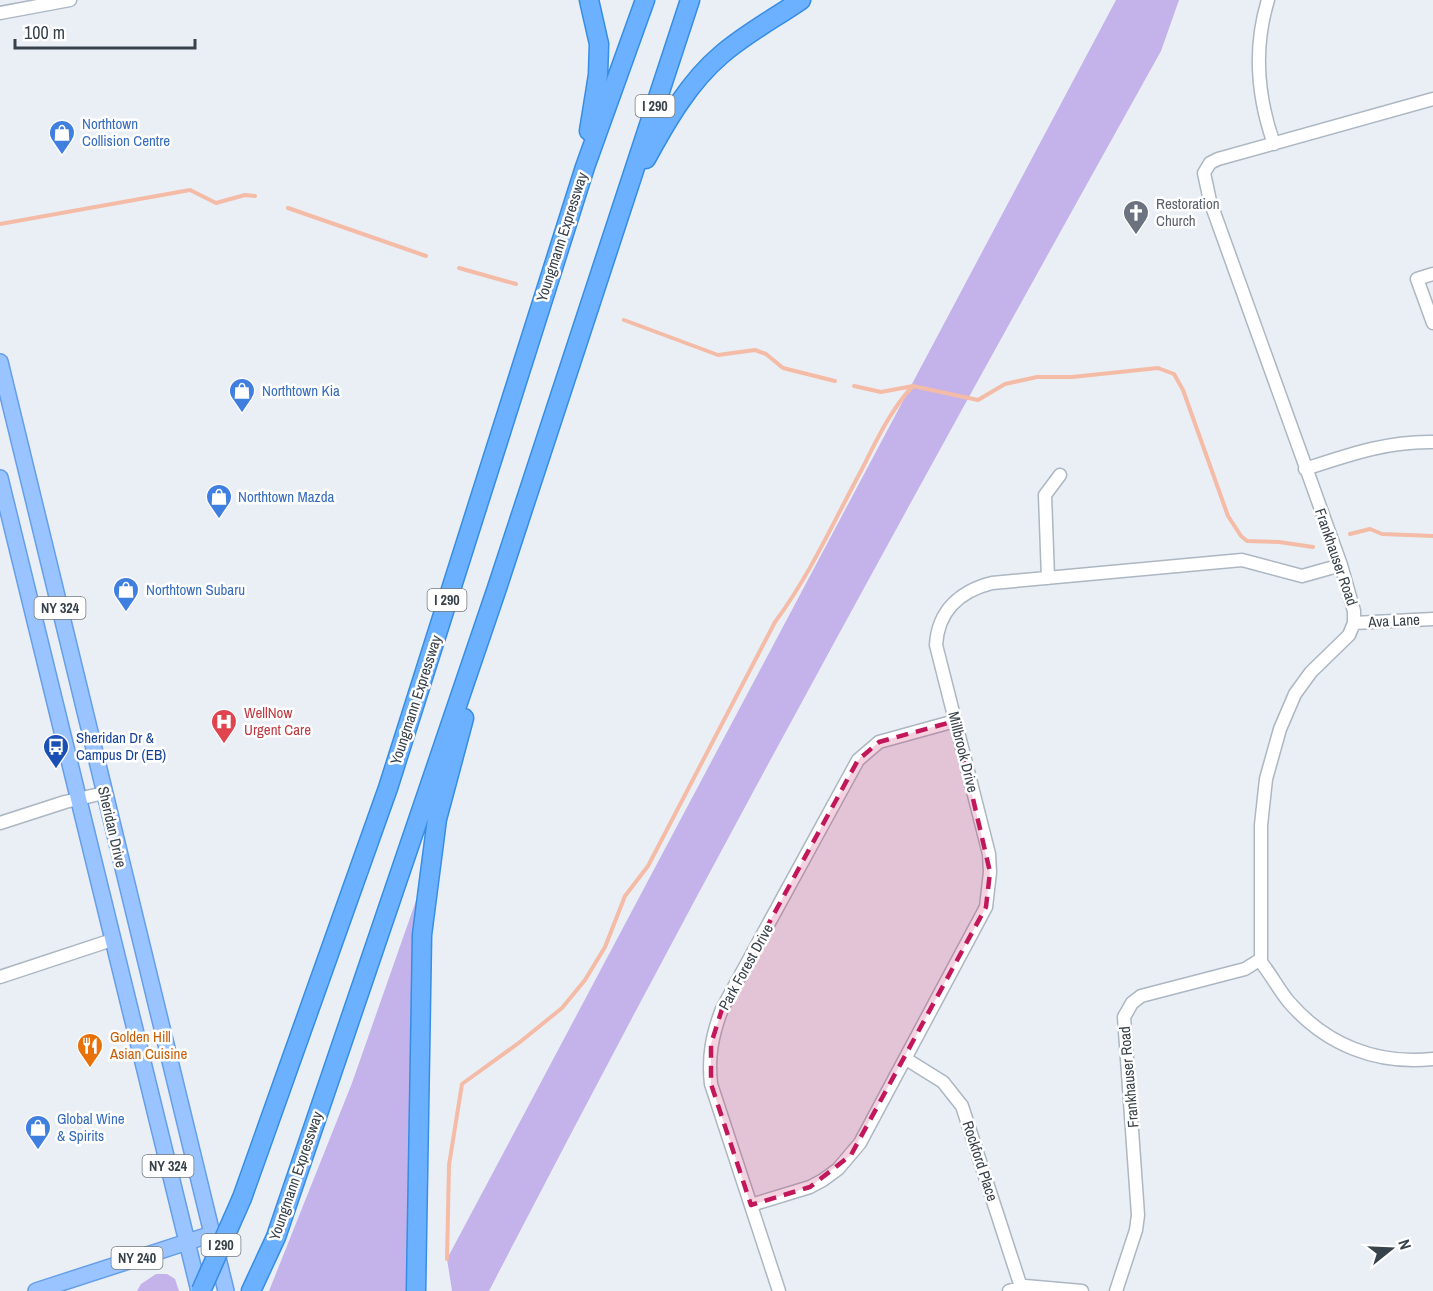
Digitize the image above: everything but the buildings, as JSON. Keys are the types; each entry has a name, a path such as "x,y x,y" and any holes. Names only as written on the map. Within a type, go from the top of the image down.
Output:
{"highway":[{"path":"585,167 599,65 599,44 589,0"},
{"name":"Youngmann Expressway","path":"200,1291 242,1198 388,788 585,167 645,0"},
{"name":"Youngmann Expressway","path":"251,1291 276,1237 497,588 690,0"},
{"path":"619,211 662,129 701,74 722,53 801,0"},
{"path":"416,1291 419,1010 426,890 437,819 497,588"}],"main road":[{"name":"Sheridan Drive","path":"0,362 226,1291"},
{"name":"Sheridan Drive","path":"0,478 200,1291"},
{"name":"NY 240","path":"36,1291 212,1234"}],"street":[{"path":"0,13 70,0"},
{"path":"1268,0 1261,30 1258,69 1260,96 1274,144"},
{"name":"Frankhauser Road","path":"1116,1291 1136,1230 1138,1215 1123,1028 1126,1013 1142,996 1239,971 1260,961 1262,949 1261,825 1266,779 1272,753 1288,708 1300,685 1349,635 1354,623 1354,611 1341,565 1204,181 1206,169 1213,161 1433,99"},
{"path":"1433,274 1417,279 1433,323"},
{"path":"1305,469 1371,447 1411,441 1433,442"},
{"path":"1048,578 1045,495 1060,475"},
{"name":"Millbrook Drive","path":"751,1205 810,1187 838,1169 860,1143 986,907 989,889 989,854 936,645 939,626 948,608 965,593 978,586 1048,578 1242,560 1302,576 1341,565"},
{"name":"Ava Lane","path":"1354,623 1433,619"},
{"name":"Park Forest Drive","path":"778,1291 711,1084 711,1044 722,1010 858,760 879,742 955,721"},
{"path":"0,823 104,793"},
{"path":"0,977 112,940"},
{"path":"1260,961 1302,1017 1333,1040 1374,1056 1396,1060 1433,1059"},
{"name":"Rockford Place","path":"906,1059 943,1082 962,1106 1015,1289"},
{"path":"1015,1289 1082,1291"}],"highlighted area":[{"path":"955,721 990,872 986,907 851,1155 810,1187 751,1205 711,1084 711,1044 722,1009 858,760 879,742"}],"shaded area":[{"path":"1116,0 1179,0 1161,51 820,668 489,1291 452,1291 447,1259"},
{"path":"418,895 409,1291 269,1291 352,1083"},
{"path":"156,1274 167,1274 175,1279 179,1291 137,1291 141,1284"}],"waterway":[{"path":"0,224 190,190 216,203 245,195 255,196"},
{"path":"288,208 426,256"},
{"path":"459,268 516,284"},
{"path":"624,320 718,355 755,350 766,354 783,368 835,381"},
{"path":"854,386 881,392 913,386 978,400 1005,384 1037,377 1072,377 1158,368 1174,374 1183,390 1228,516 1241,536 1247,541 1279,542 1313,547"},
{"path":"447,1259 449,1165 462,1084 562,1008 585,980 605,947 625,896 648,866 775,622 811,567 884,426 913,386"},
{"path":"1350,534 1370,529 1382,534 1433,536"}],"place":[{"name":"Northtown Collision Centre","path":"62,156"},
{"name":"Restoration Church","path":"1136,236"},
{"name":"Northtown Kia","path":"242,414"},
{"name":"Northtown Mazda","path":"219,520"},
{"name":"Northtown Subaru","path":"126,613"},
{"name":"WellNow Urgent Care","path":"224,745"},
{"name":"Sheridan Dr & Campus Dr (EB)","path":"56,770"},
{"name":"Golden Hill Asian Cuisine","path":"90,1069"},
{"name":"Global Wine & Spirits","path":"38,1151"}]}
